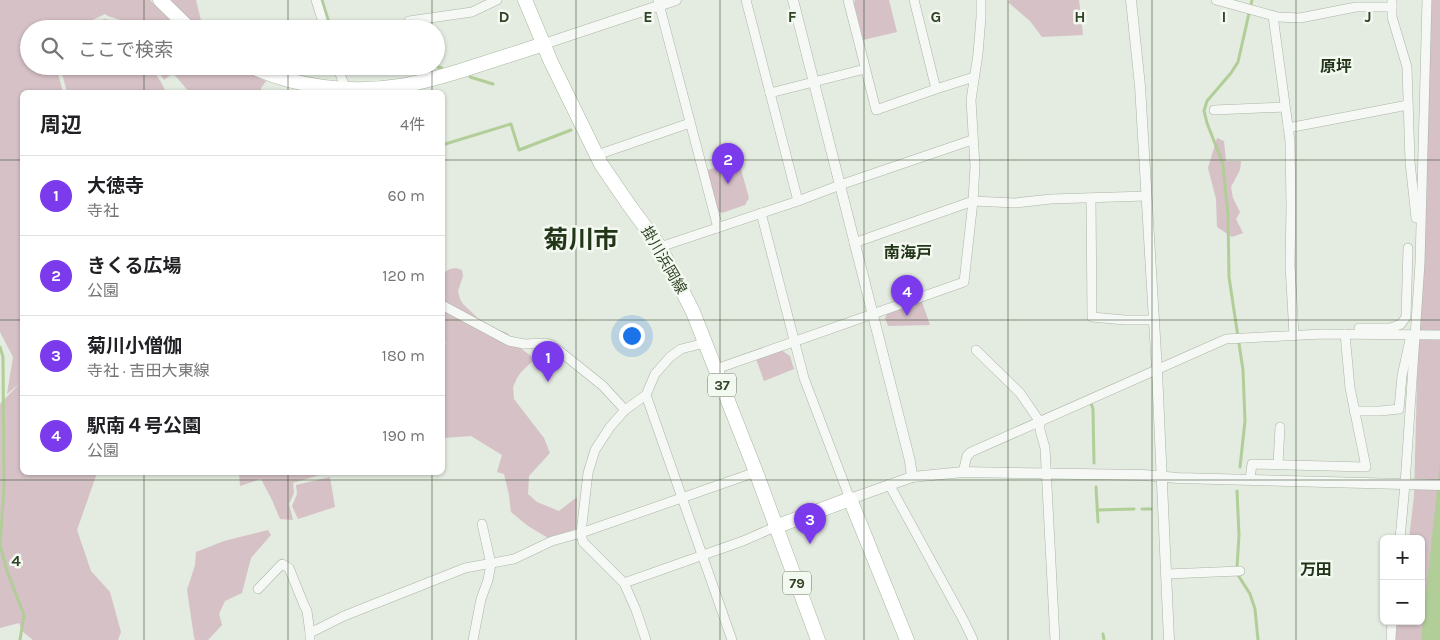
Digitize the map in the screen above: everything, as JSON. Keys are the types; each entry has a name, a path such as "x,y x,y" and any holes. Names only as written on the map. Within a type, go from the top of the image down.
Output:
{"main road":[{"path":"160,0 181,20"},
{"name":"掛川浜岡線","path":"525,0 564,90 602,164 628,205 660,247 693,312 756,472 775,527"},
{"path":"445,75 544,44"},
{"path":"272,75 305,84 346,90 402,86 444,75"},
{"path":"775,527 850,499 907,640"},
{"name":"79","path":"775,527 818,640"}],"street":[{"path":"316,0 322,20"},
{"path":"416,20 472,12 497,0"},
{"path":"544,44 659,3 676,0"},
{"path":"746,0 798,201"},
{"path":"793,0 910,461 912,477"},
{"path":"848,0 876,110 974,78"},
{"path":"914,0 936,89"},
{"path":"716,369 964,282 975,166 971,100 978,54 981,17 980,0"},
{"path":"1131,0 1140,86 1157,371 1170,640"},
{"path":"1216,0 1273,16 1300,18 1356,7 1392,3 1392,17 1407,67 1410,162 1420,248"},
{"path":"1401,535 1408,484 1420,248 1427,0"},
{"path":"659,3 718,228"},
{"path":"1273,16 1290,141 1290,264 1294,335"},
{"path":"770,93 865,68"},
{"path":"341,75 346,90"},
{"path":"1288,128 1408,105"},
{"path":"1214,110 1285,107"},
{"path":"597,154 690,123"},
{"path":"660,247 972,140"},
{"path":"854,243 973,201 1016,203 1051,199 1146,196"},
{"path":"1091,198 1092,317 1154,320"},
{"path":"761,213 804,378 850,499 912,477 963,472 1440,485"},
{"path":"1322,334 1352,328 1391,328 1401,324 1406,317 1408,248"},
{"path":"445,307 509,341 524,344 546,343 552,345 603,386 624,410"},
{"path":"963,472 967,456 971,452 1226,339 1322,334 1440,335"},
{"path":"1247,479 1252,464 1366,467 1350,388 1345,334"},
{"path":"1354,411 1400,409 1402,376 1415,334"},
{"path":"644,638 636,610 624,583 583,542 581,534 588,474 595,450 624,410 646,395 655,374 676,351 705,342"},
{"path":"976,350 1020,394 1040,422 1040,430 1046,448 1055,640"},
{"path":"646,395 732,640"},
{"path":"1278,464 1280,427"},
{"path":"258,589 282,564 289,568 307,612 310,636 344,616 465,568 514,559 552,541 581,534 756,472"},
{"path":"889,484 973,640"},
{"path":"473,640 481,599 488,580 491,564 482,524"},
{"path":"624,583 743,541 775,527"},
{"path":"1167,574 1238,571"},
{"path":"1390,640 1392,625"}],"shaded area":[{"path":"0,0 150,0 169,20 120,20 105,14 93,20 20,20 20,75 58,75 62,90 20,90 20,383 7,394 13,357 0,332"},
{"path":"170,0 196,0 201,20 190,20"},
{"path":"855,0 889,0 897,32 863,40 854,3"},
{"path":"1010,0 1079,0 1083,35 1042,37 1030,21 1008,2"},
{"path":"1427,0 1440,0 1440,640 1395,640 1397,625 1425,625 1425,535 1409,535 1414,496"},
{"path":"62,75 156,75 165,90 66,90"},
{"path":"160,75 170,75 164,80"},
{"path":"175,75 253,75 266,81 261,90 187,90"},
{"path":"1217,138 1224,141 1226,161 1241,161 1240,170 1231,187 1233,198 1240,212 1236,219 1243,233 1232,237 1217,227 1216,199 1208,168"},
{"path":"739,162 749,198 745,205 722,213 718,211 707,170"},
{"path":"450,269 462,270 463,276 458,291 463,304 485,325 507,333 519,347 535,359 521,372 513,387 514,399 544,438 550,453 529,476 528,494 537,502 559,511 577,497 576,529 548,538 528,526 511,512 504,474 497,472 502,455 471,436 445,438 445,272"},
{"path":"922,302 930,325 888,326 885,318 887,314"},
{"path":"781,350 790,356 794,369 764,381 756,359"},
{"path":"20,383 20,475 96,475 77,530 91,571 110,592 121,632 118,640 33,640 22,631 19,623 0,628 0,404"},
{"path":"1440,463 1440,640 1421,640 1423,625 1425,625 1425,603"},
{"path":"239,475 319,475 293,483 294,493 289,504 293,520 280,519 261,479 240,486"},
{"path":"330,477 335,507 298,519 292,506 297,494 296,485"},
{"path":"268,530 271,535 251,558 242,593 225,601 219,614 222,625 208,640 195,640 187,590 195,565 196,552 224,541"}],"waterway":[{"path":"322,0 328,20"},
{"path":"1240,467 1245,421 1243,370 1229,277 1228,216 1223,164 1204,111 1207,101 1238,62 1252,0"},
{"path":"470,77 493,84"},
{"path":"445,144 511,124 519,150 571,130"},
{"path":"0,347 3,357 4,489 0,545 7,571 24,615 20,640"},
{"path":"1091,403 1093,409 1094,463"},
{"path":"1096,487 1098,522"},
{"path":"1237,491 1239,535 1237,568 1238,575 1250,594 1255,609 1258,640"},
{"path":"1097,510 1134,509"},
{"path":"1142,509 1151,509"},
{"path":"1103,634 1104,640"}],"place":[{"name":"きくる広場","path":"728,184"},
{"name":"駅南４号公園","path":"907,316"},
{"name":"大徳寺","path":"548,382"},
{"name":"菊川小僧伽","path":"810,544"}],"district":[{"name":"原坪","path":"1336,66"},
{"name":"菊川市","path":"581,239"},
{"name":"南海戸","path":"908,252"},
{"name":"万田","path":"1316,569"}]}
